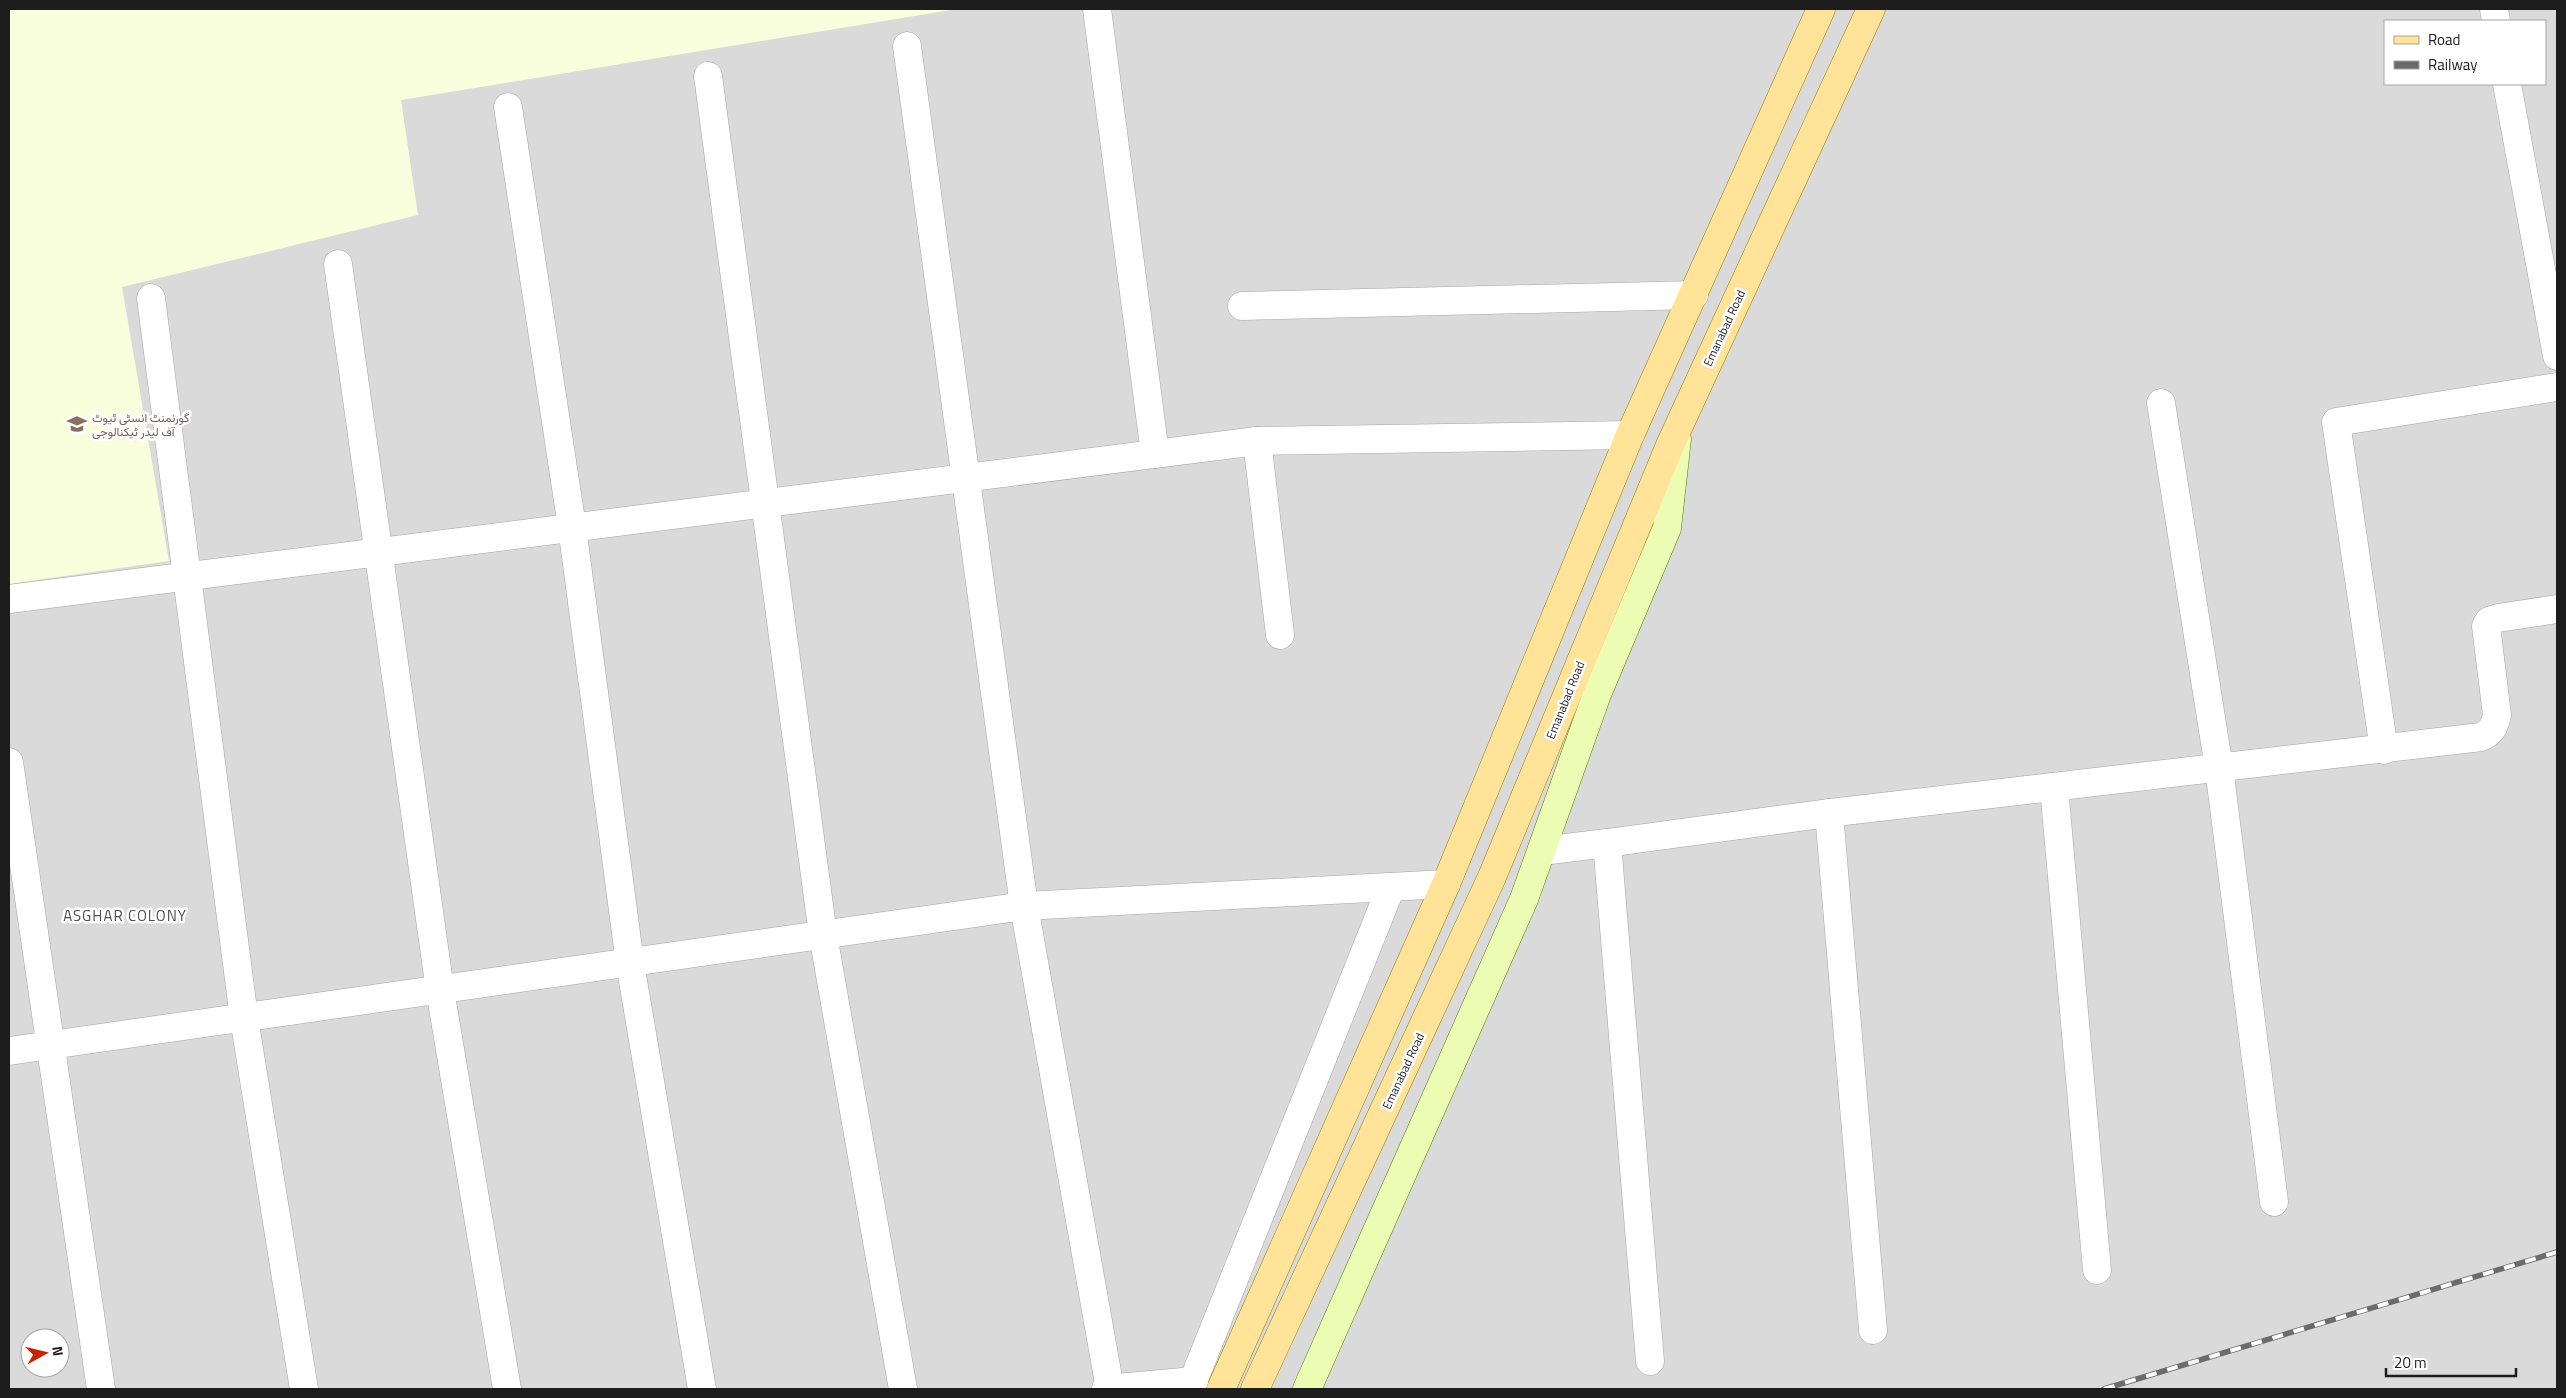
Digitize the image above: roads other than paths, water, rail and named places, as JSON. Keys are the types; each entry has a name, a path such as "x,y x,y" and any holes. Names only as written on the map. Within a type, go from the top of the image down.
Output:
{"main road":[{"path":"1221,1389 1446,884 1630,434 1821,9"},
{"name":"Emanabad Road","path":"1255,1389 1492,877 1678,430 1871,9"},
{"path":"1307,1389 1524,899 1598,694 1667,528 1678,430"}],"street":[{"path":"1097,9 1155,454"},
{"path":"907,46 1024,906 1110,1389"},
{"path":"708,76 823,935 903,1389"},
{"path":"2507,85 2557,356"},
{"path":"508,107 572,527 630,962 702,1389"},
{"path":"338,264 440,990 507,1389"},
{"path":"1242,306 1694,295"},
{"path":"151,298 244,1018 304,1389"},
{"path":"2384,750 2336,422 2557,387"},
{"path":"2161,403 2219,768 2274,1202"},
{"path":"9,599 1257,441 1630,434"},
{"path":"1257,441 1280,635"},
{"path":"1542,851 1829,813 2384,750 2481,737 2490,733 2495,726 2497,714 2486,626 2489,621 2498,618 2557,609"},
{"path":"9,762 102,1389"},
{"path":"2054,787 2097,1270"},
{"path":"1829,813 1873,1330"},
{"path":"1607,843 1650,1361"},
{"path":"9,1051 1024,906 1446,884"},
{"path":"1106,1389 1192,1385 1391,887"}],"railway":[{"path":"2104,1389 2557,1252"}],"place":[{"name":"گورنمنٹ انسٹی ٹیوٹ آف لیدر ٹیکنالوجی","path":"77,424"}],"district":[{"name":"ASGHAR COLONY","path":"125,915"}]}
